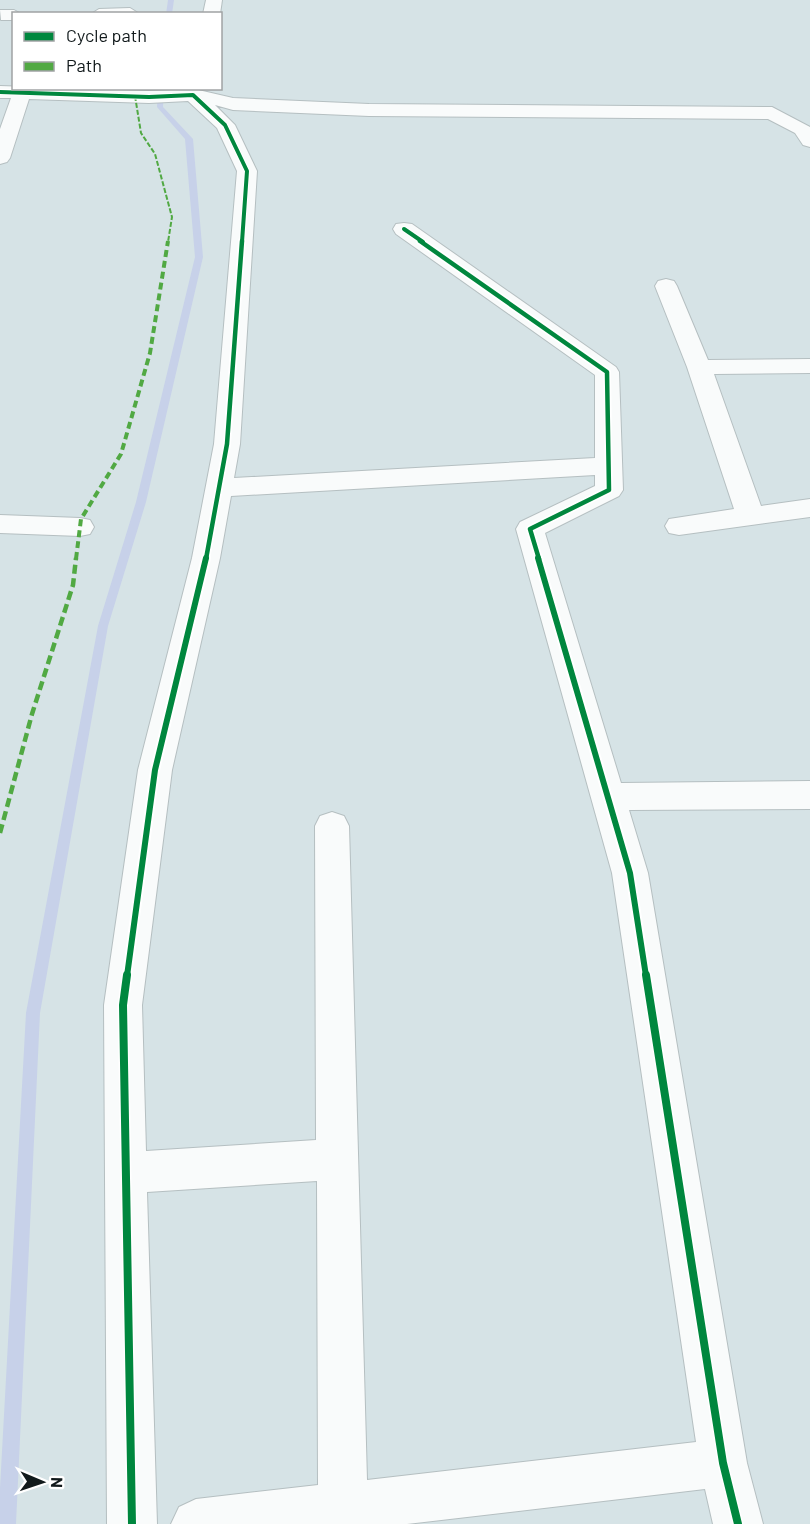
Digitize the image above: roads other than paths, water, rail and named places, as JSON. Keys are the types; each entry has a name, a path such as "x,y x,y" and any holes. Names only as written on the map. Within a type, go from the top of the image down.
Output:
{"street":[{"path":"0,92 115,92 149,97 193,93 232,104 369,110 772,113 802,129 810,141"},
{"path":"0,158 22,93"},
{"path":"132,1524 123,1005 153,782 206,558 228,444 247,171 225,125 193,93"},
{"path":"404,229 607,372 609,490 530,529 630,873 723,1463 738,1524"},
{"path":"666,286 699,367 750,515"},
{"path":"699,367 810,366"},
{"path":"219,488 609,466"},
{"path":"679,526 810,508"},
{"path":"0,524 80,527"},
{"path":"608,797 810,795"},
{"path":"332,826 343,1507"},
{"path":"126,1173 337,1159"},
{"path":"196,1524 723,1463"}],"waterway":[{"path":"169,12 171,0"},
{"path":"7,1524 33,1013 103,626 141,502 199,257 189,139 160,107 161,90"}]}
